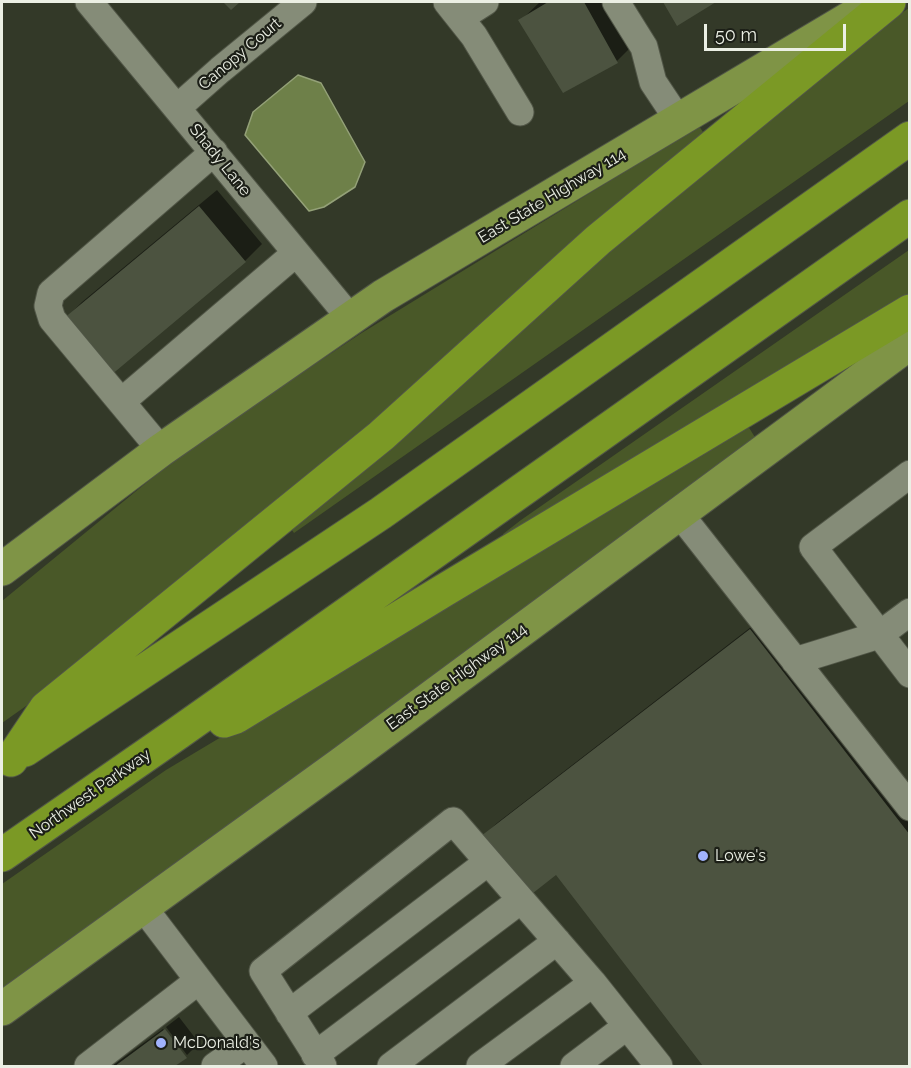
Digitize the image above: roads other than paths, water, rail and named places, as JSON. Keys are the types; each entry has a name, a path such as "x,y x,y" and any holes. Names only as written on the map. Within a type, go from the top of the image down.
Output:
{"highway":[{"path":"6,763 46,708 381,436 598,240 889,2"},
{"path":"6,763 381,513 909,138"},
{"name":"Northwest Parkway","path":"2,855 909,216"},
{"path":"178,733 236,717 909,310"}],"main road":[{"name":"East State Highway 114","path":"2,569 161,450 394,290 877,2"},
{"name":"East State Highway 114","path":"2,1009 342,763 909,343"}],"street":[{"name":"Shady Lane","path":"89,2 351,319"},
{"name":"Canopy Court","path":"177,108 303,2"},
{"path":"485,2 454,10 474,36 520,112"},
{"path":"616,2 644,47 653,82 679,121"},
{"path":"161,450 52,319 48,306 51,293 214,152"},
{"path":"121,402 296,252"},
{"path":"909,476 813,547 909,674"},
{"path":"679,513 909,807"},
{"path":"795,661 879,635 909,612"},
{"path":"521,900 319,1061 263,971 453,821 593,983 659,1066"},
{"path":"290,1013 488,862"},
{"path":"143,906 264,1066"},
{"path":"391,1066 557,941"},
{"path":"88,1066 198,981"},
{"path":"480,1066 593,983"},
{"path":"574,1066 627,1026"},
{"path":"215,1066 246,1044"}],"place":[{"name":"Lowe's","path":"703,856"},
{"name":"McDonald's","path":"161,1043"}]}
